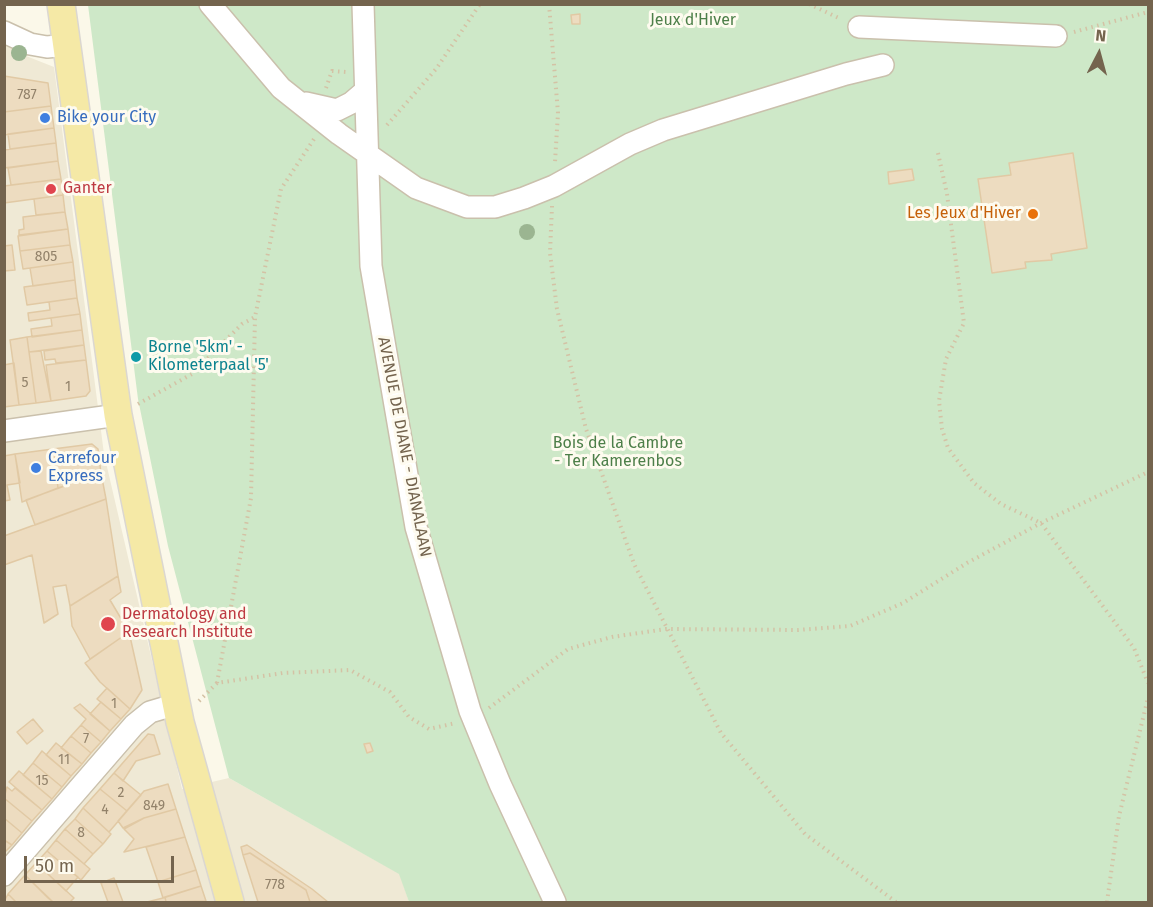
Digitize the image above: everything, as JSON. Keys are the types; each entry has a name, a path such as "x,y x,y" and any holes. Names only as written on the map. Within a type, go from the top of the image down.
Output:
{"main road":[{"path":"61,4 177,705 230,903"}],"street":[{"path":"210,4 281,88 302,102 368,156 416,188 467,207 495,207 554,186 630,144 663,130 846,74 883,65"},
{"name":"AVENUE DE DIANE - DIANALAAN","path":"363,4 370,266 416,527 473,719 555,903"},
{"path":"859,27 1056,36"},
{"path":"4,32 30,44 68,45"},
{"path":"302,102 337,110 351,103 364,82"},
{"path":"4,430 128,409"},
{"path":"4,875 134,725 150,712 177,705"}],"path":[{"path":"366,129 386,126 436,69 480,4"},
{"path":"549,4 558,113 550,253 557,309 586,429 634,564 720,734 760,784 805,834 896,903"},
{"path":"809,4 859,27"},
{"path":"1056,36 1149,12"},
{"path":"323,108 332,71 364,82"},
{"path":"312,143 281,189 255,318 251,498 218,683 283,673 350,670 390,692 409,717 429,729 473,719 568,649 612,637 666,629 798,630 850,626 903,603 967,563 1041,523 1149,472"},
{"path":"938,153 947,194 964,323 946,359 939,401 942,429 948,448 974,483 1001,504 1041,523 1134,648 1149,682"},
{"path":"128,409 192,374 242,324 255,318"},
{"path":"1107,903 1119,816 1149,698"}],"shaded area":[{"path":"4,40 21,54 54,67 104,454 182,789 229,778 400,874 409,902 5,902"}],"green space":[{"name":"Bois de la Cambre - Ter Kamerenbos","path":"88,5 1148,5 1148,902 409,902 399,874 229,778 168,546 138,399"}],"building":[{"path":"580,14 580,24 572,24 571,15"},
{"path":"4,76 48,83 51,106 4,112"},
{"path":"51,106 54,128 4,135 4,112"},
{"path":"54,128 56,143 10,149 8,134"},
{"path":"56,143 58,161 4,168 4,150"},
{"name":"Les Jeux d'Hiver","path":"1073,153 1087,248 1051,254 1052,260 1025,262 1026,268 992,273 978,179 1011,175 1009,163"},
{"path":"58,161 61,179 11,185 8,168"},
{"path":"912,169 914,180 889,184 888,172"},
{"path":"61,179 63,195 4,203 4,186"},
{"path":"63,195 65,212 36,215 34,199"},
{"path":"65,212 68,229 19,235 19,230 24,229 23,217"},
{"path":"68,229 70,245 20,251 18,236"},
{"path":"12,245 15,270 4,271 4,246"},
{"path":"70,245 73,262 23,269 20,251"},
{"path":"73,262 75,280 33,286 30,268"},
{"path":"75,280 77,298 27,305 24,287"},
{"path":"77,298 80,314 29,321 28,313 50,310 49,302"},
{"path":"80,314 82,330 32,337 31,329 52,326 51,318"},
{"path":"82,330 84,345 29,352 27,337"},
{"path":"27,337 36,403 19,405 10,340"},
{"path":"84,345 86,360 56,363 55,359 45,360 44,351"},
{"path":"41,351 51,401 36,403 29,352"},
{"path":"86,360 90,391 86,396 51,401 46,365"},
{"path":"14,363 19,405 4,407 4,365"},
{"path":"92,444 98,449 101,473 69,477 70,484 58,488 53,449"},
{"path":"53,449 58,488 22,502 15,454"},
{"path":"15,454 20,483 7,485 10,500 4,501 4,456"},
{"path":"101,473 106,499 35,525 26,500 70,484 69,477"},
{"path":"106,499 118,576 70,606 66,585 53,587 58,614 44,623 32,555 4,565 4,536"},
{"path":"118,576 121,592 110,600 129,632 90,659 72,626 70,606"},
{"path":"129,632 142,690 130,709 100,682 85,663"},
{"path":"107,688 130,709 121,719 97,699"},
{"path":"101,702 121,719 110,731 90,714"},
{"path":"80,704 110,731 101,742 81,725 86,719 74,708"},
{"path":"33,719 43,731 27,744 17,732"},
{"path":"81,725 101,742 91,753 71,736"},
{"path":"148,734 154,735 160,754 136,761 123,781 114,773"},
{"path":"71,736 91,753 82,764 61,748"},
{"path":"56,743 82,764 71,776 46,755"},
{"path":"370,743 373,751 367,753 364,744"},
{"path":"42,751 71,776 62,787 33,763"},
{"path":"33,763 62,787 52,799 23,775"},
{"path":"19,771 52,799 42,810 9,782"},
{"path":"114,773 141,795 127,811 100,789"},
{"path":"168,784 176,809 144,818 123,828 118,821 144,791"},
{"path":"7,787 12,791 15,788 42,810 32,821 4,798"},
{"path":"100,789 127,811 109,832 83,808"},
{"path":"4,798 32,821 22,833 4,818"},
{"path":"83,808 111,834 103,844 75,819"},
{"path":"176,809 185,837 124,852 134,839 124,829 144,818"},
{"path":"4,818 22,833 12,845 4,840"},
{"path":"75,819 103,844 93,854 65,829"},
{"path":"65,829 93,854 84,864 56,840"},
{"path":"185,837 196,870 158,882 146,847"},
{"path":"4,840 12,845 4,853"},
{"path":"56,840 90,869 81,880 47,851"},
{"path":"247,845 328,902 310,902 306,890 250,853 243,855 241,847"},
{"path":"47,851 78,877 66,891 36,863"},
{"path":"250,853 306,890 310,902 258,902 243,855"},
{"path":"36,863 74,898 70,902 53,902 25,875"},
{"path":"196,870 201,886 163,898 158,882"},
{"path":"25,875 53,902 16,902 8,894"},
{"path":"114,878 123,902 108,902 101,883"},
{"path":"201,886 206,901 166,902 165,897"},
{"path":"8,894 16,902 4,902"},
{"path":"165,897 166,902 147,902 163,898"}],"place":[{"name":"Bike your City","path":"45,118"},
{"name":"Ganter","path":"51,189"},
{"name":"Les Jeux d'Hiver","path":"1033,214"},
{"name":"Borne '5km' - Kilometerpaal '5'","path":"136,357"},
{"name":"Carrefour Express","path":"36,468"},
{"name":"Dermatology and Research Institute","path":"108,624"}],"park label":[{"name":"Jeux d'Hiver","path":"693,21"}]}
